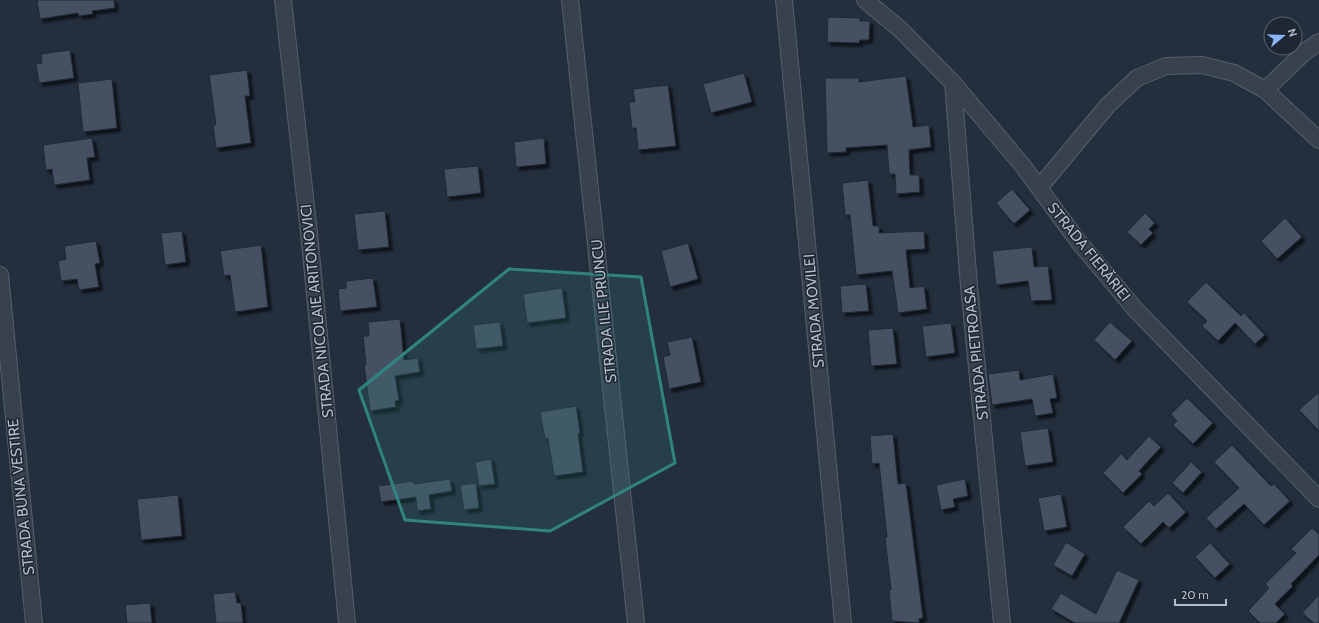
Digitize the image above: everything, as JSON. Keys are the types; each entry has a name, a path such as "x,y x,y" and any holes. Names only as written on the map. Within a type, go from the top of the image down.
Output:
{"street":[{"name":"STRADA NICOLAIE ARITONOVICI","path":"283,0 310,241 347,623"},
{"name":"STRADA ILIE PRUNCU","path":"570,0 636,623"},
{"name":"STRADA MOVILEI","path":"784,0 843,623"},
{"name":"STRADA FIERĂRIEI","path":"865,0 900,30 952,83 1039,188 1078,240 1135,309 1319,499"},
{"path":"1266,90 1306,51 1319,42"},
{"path":"1039,188 1108,105 1137,78 1166,66 1202,65 1234,73 1266,90 1319,140"},
{"name":"STRADA PIETROASA","path":"952,83 969,286 1002,623"},
{"name":"STRADA BUNA VESTIRE","path":"0,275 34,623"}],"highlighted area":[{"path":"509,269 641,277 675,463 550,531 405,520 359,390"}],"building":[{"path":"37,0 114,0 115,8 92,11 93,14 79,16 78,13 40,19"},
{"path":"828,17 860,18 860,21 870,21 869,40 860,40 859,43 827,42"},
{"path":"70,50 74,78 39,83 36,64 42,63 41,54"},
{"path":"247,70 250,96 245,96 251,143 216,148 213,125 216,125 209,75"},
{"path":"744,73 752,102 711,113 703,84"},
{"path":"906,76 913,127 929,125 931,147 909,150 910,175 919,175 920,192 896,194 895,174 889,174 887,145 846,148 846,152 827,153 825,78 859,78 859,82"},
{"path":"112,79 117,128 83,132 78,83"},
{"path":"668,85 676,146 638,150 636,128 632,128 629,102 635,102 633,89"},
{"path":"92,138 95,157 87,158 90,180 54,185 52,169 46,170 43,145"},
{"path":"544,138 546,164 516,167 514,142"},
{"path":"478,166 481,193 447,197 444,169"},
{"path":"868,180 873,226 879,226 879,233 924,231 925,249 906,250 910,288 924,286 927,309 898,313 892,271 856,275 850,215 845,215 842,183"},
{"path":"1012,189 1030,210 1014,224 996,203"},
{"path":"385,211 389,247 358,250 354,214"},
{"path":"1145,213 1155,223 1149,229 1153,233 1141,245 1127,232"},
{"path":"1285,218 1302,237 1277,259 1261,241"},
{"path":"182,231 186,262 165,265 161,233"},
{"path":"96,241 100,263 95,264 99,287 79,290 77,279 61,281 58,261 66,259 64,246"},
{"path":"688,243 698,279 670,287 661,251"},
{"path":"261,245 268,307 235,312 230,275 224,276 220,251"},
{"path":"1032,247 1034,267 1048,266 1052,300 1031,301 1028,281 996,285 992,251"},
{"path":"373,278 377,307 340,311 338,289 346,288 346,281"},
{"path":"1206,282 1241,316 1244,313 1265,335 1255,344 1235,323 1218,341 1202,326 1207,321 1187,302"},
{"path":"866,284 869,311 842,313 840,286"},
{"path":"562,288 566,318 527,323 523,294"},
{"path":"400,319 404,360 418,358 420,372 395,376 399,400 395,401 396,407 370,411 364,365 366,365 363,336 369,336 368,322"},
{"path":"500,322 503,346 476,349 473,325"},
{"path":"1110,322 1132,341 1115,360 1094,340"},
{"path":"951,323 955,353 926,357 922,326"},
{"path":"893,328 897,364 871,366 868,330"},
{"path":"692,337 701,382 669,389 663,357 670,355 667,342"},
{"path":"1019,370 1020,380 1053,374 1057,398 1050,399 1053,413 1035,416 1032,399 992,405 988,374"},
{"path":"1319,392 1319,431 1299,410"},
{"path":"1187,398 1213,423 1193,444 1173,425 1177,421 1171,414"},
{"path":"576,406 583,472 554,476 548,438 545,439 540,412"},
{"path":"1048,428 1053,462 1025,466 1020,432"},
{"path":"893,434 898,484 906,483 923,618 919,619 919,623 892,621 889,590 891,590 885,537 887,537 879,463 872,464 870,436"},
{"path":"1149,436 1161,447 1139,471 1142,474 1123,493 1103,473 1121,454 1127,460"},
{"path":"1232,445 1271,486 1274,484 1290,501 1264,525 1244,504 1216,529 1206,518 1239,488 1214,462"},
{"path":"491,459 495,484 479,486 475,462"},
{"path":"1191,462 1202,472 1183,493 1172,483"},
{"path":"450,479 452,491 429,495 431,509 417,511 416,497 381,502 378,486 413,481 414,484"},
{"path":"965,479 968,496 953,499 955,507 941,510 936,485"},
{"path":"476,483 479,508 464,510 460,485"},
{"path":"1168,493 1186,512 1169,528 1163,522 1141,544 1123,527 1149,501 1154,506"},
{"path":"1061,494 1067,527 1044,531 1038,498"},
{"path":"178,495 182,536 141,540 137,499"},
{"path":"1312,528 1319,534 1319,555 1291,584 1293,586 1275,604 1285,614 1276,623 1260,623 1248,611 1269,588 1265,584 1296,553 1291,549"},
{"path":"1066,542 1085,554 1072,576 1053,565"},
{"path":"1210,543 1230,564 1215,578 1195,557"},
{"path":"1117,570 1139,580 1119,623 1075,623 1051,609 1061,593 1096,614"},
{"path":"235,592 237,603 241,603 243,623 216,623 213,594"},
{"path":"1319,595 1319,623 1314,623 1302,613"},
{"path":"150,603 152,623 127,623 125,605"}]}
